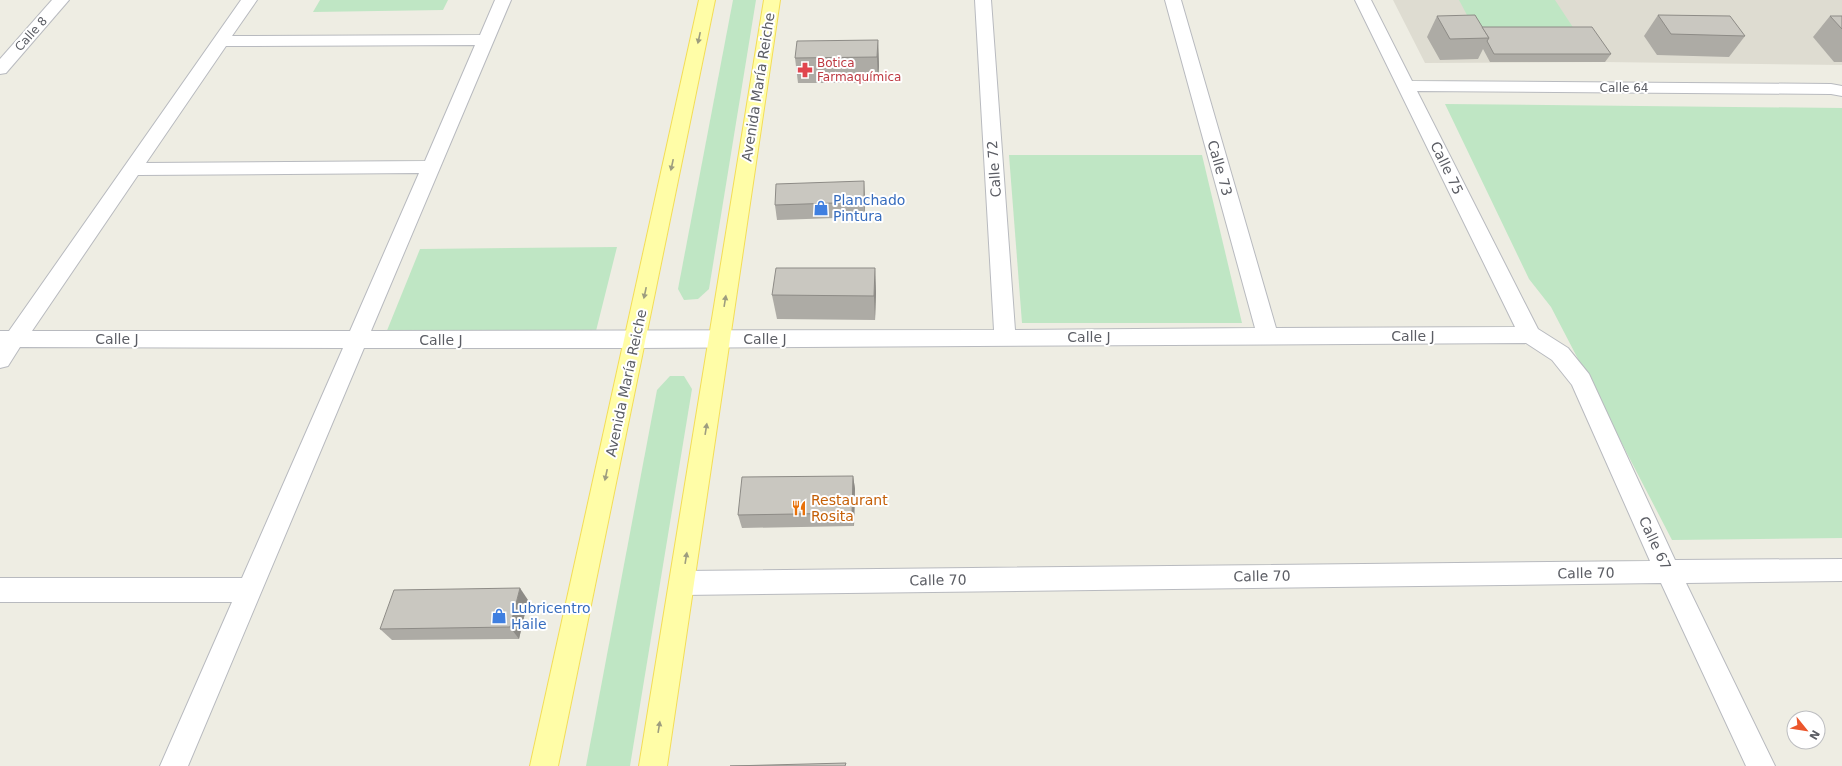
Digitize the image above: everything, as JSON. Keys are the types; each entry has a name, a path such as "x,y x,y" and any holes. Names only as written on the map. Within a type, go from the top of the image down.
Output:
{"main road":[{"name":"Avenida María Reiche","path":"544,766 707,0"},
{"name":"Avenida María Reiche","path":"653,766 772,0"}],"street":[{"name":"Calle 8","path":"0,69 61,0"},
{"path":"0,360 7,339 132,169 249,0"},
{"path":"174,766 504,0"},
{"name":"Calle 72","path":"983,0 1006,338"},
{"name":"Calle 73","path":"1173,0 1268,336"},
{"name":"Calle 75","path":"1363,0 1530,335"},
{"path":"221,41 486,40"},
{"name":"Calle 64","path":"1406,86 1823,89 1842,91"},
{"path":"132,169 432,167"},
{"name":"Calle J","path":"7,339 635,340 1530,335"},
{"name":"Calle 67","path":"1530,335 1560,354 1581,380 1668,572 1762,766"},
{"name":"Calle 70","path":"682,583 1842,570"},
{"path":"0,590 250,590"}],"shaded area":[{"path":"1393,0 1842,0 1842,65 1605,62 1425,63"}],"green space":[{"path":"320,0 448,0 443,10 313,12"},
{"path":"733,0 756,0 709,289 698,299 684,300 678,289"},
{"path":"1459,0 1555,0 1578,35 1477,34"},
{"path":"1445,104 1842,108 1842,538 1672,540 1551,307 1529,279"},
{"path":"1009,155 1202,155 1242,323 1022,323"},
{"path":"617,247 596,331 386,333 420,249"},
{"path":"670,376 684,376 692,389 630,766 586,766 657,390"}],"building":[{"path":"1475,15 1489,38 1450,39 1437,16"},
{"path":"1658,15 1730,16 1745,36 1671,34"},
{"path":"1830,16 1842,16 1842,29"},
{"path":"1482,27 1592,27 1611,54 1494,54 1487,41 1489,38"},
{"path":"878,40 877,57 795,58 797,41"},
{"path":"864,181 864,202 775,205 776,184"},
{"path":"776,268 875,268 874,296 772,295"},
{"name":"Restaurant Rosita","path":"853,476 852,513 738,515 742,477"},
{"path":"520,588 510,627 380,629 394,590"},
{"path":"846,763 845,766 730,766"}],"place":[{"name":"Botica Farmaquímica","path":"805,70"},
{"name":"Planchado Pintura","path":"821,208"},
{"name":"Restaurant Rosita","path":"799,508"},
{"name":"Lubricentro Haile","path":"499,616"}]}
